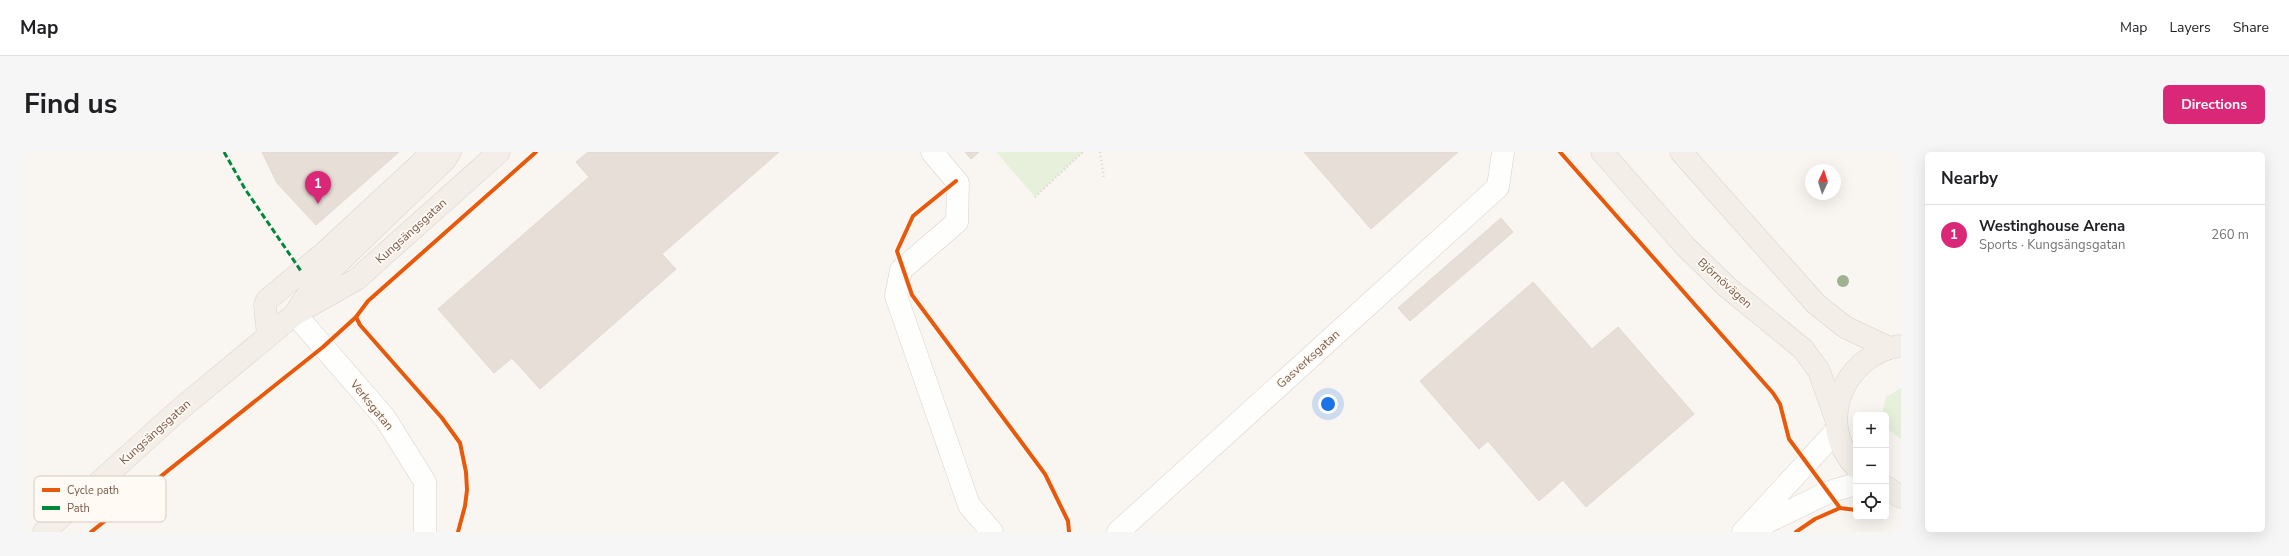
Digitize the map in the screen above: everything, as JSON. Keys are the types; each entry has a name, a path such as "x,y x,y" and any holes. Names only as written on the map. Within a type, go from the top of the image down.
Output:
{"main road":[{"path":"268,336 265,305 267,300 325,252 433,152"},
{"name":"Kungsängsgatan","path":"295,314 313,287 445,160 450,152"},
{"name":"Kungsängsgatan","path":"106,476 179,410 295,314 357,279 499,152"},
{"name":"Björnövägen","path":"1602,152 1685,246 1727,287 1803,349 1819,371 1837,424 1841,444 1853,462"},
{"path":"1681,152 1816,304 1845,327 1895,347"},
{"path":"1837,424 1837,405 1847,379 1866,359 1895,347"},
{"path":"1889,487 1901,489"},
{"path":"1889,488 1901,497"},
{"name":"Kungsängsgatan","path":"44,532 55,522"}],"street":[{"path":"932,152 958,183 957,222 901,270 896,296 968,505 992,532"},
{"name":"Gasverksgatan","path":"1118,532 1498,187 1503,152"},
{"name":"Verksgatan","path":"295,314 385,418 425,482 425,532"},
{"path":"1743,532 1837,424"},
{"path":"1746,532 1828,492 1853,485"}],"path":[{"path":"1035,197 1083,152"},
{"path":"1100,152 1104,179"}],"green space":[{"path":"996,152 1083,152 1035,197"},
{"path":"1901,388 1901,439 1889,430 1889,412 1882,412 1886,397"}],"building":[{"path":"262,152 399,152 316,225 277,183"},
{"path":"588,152 779,152 662,254 676,269 540,389 512,358 494,373 438,309 589,177 576,162"},
{"path":"965,152 979,152 971,159"},
{"path":"1304,152 1458,152 1371,229"},
{"path":"1501,218 1513,232 1410,321 1398,308"},
{"path":"1533,282 1592,349 1618,327 1694,414 1586,507 1563,480 1539,501 1488,441 1479,449 1420,381"}],"marked path":[{"path":"224,152 245,189 301,271"}],"cycle path":[{"path":"161,476 323,347 356,317 368,301 536,152"},
{"path":"1560,152 1773,393 1780,404 1789,439 1840,508 1853,510"},
{"path":"956,181 913,216 897,251 912,295 1045,474 1068,521 1069,532"},
{"path":"356,317 360,325 442,418 460,443 466,472 467,490 465,506 458,532"},
{"path":"1796,532 1815,519 1840,508"},
{"path":"91,532 104,522"}],"place":[{"name":"Westinghouse Arena","path":"318,204"}]}
